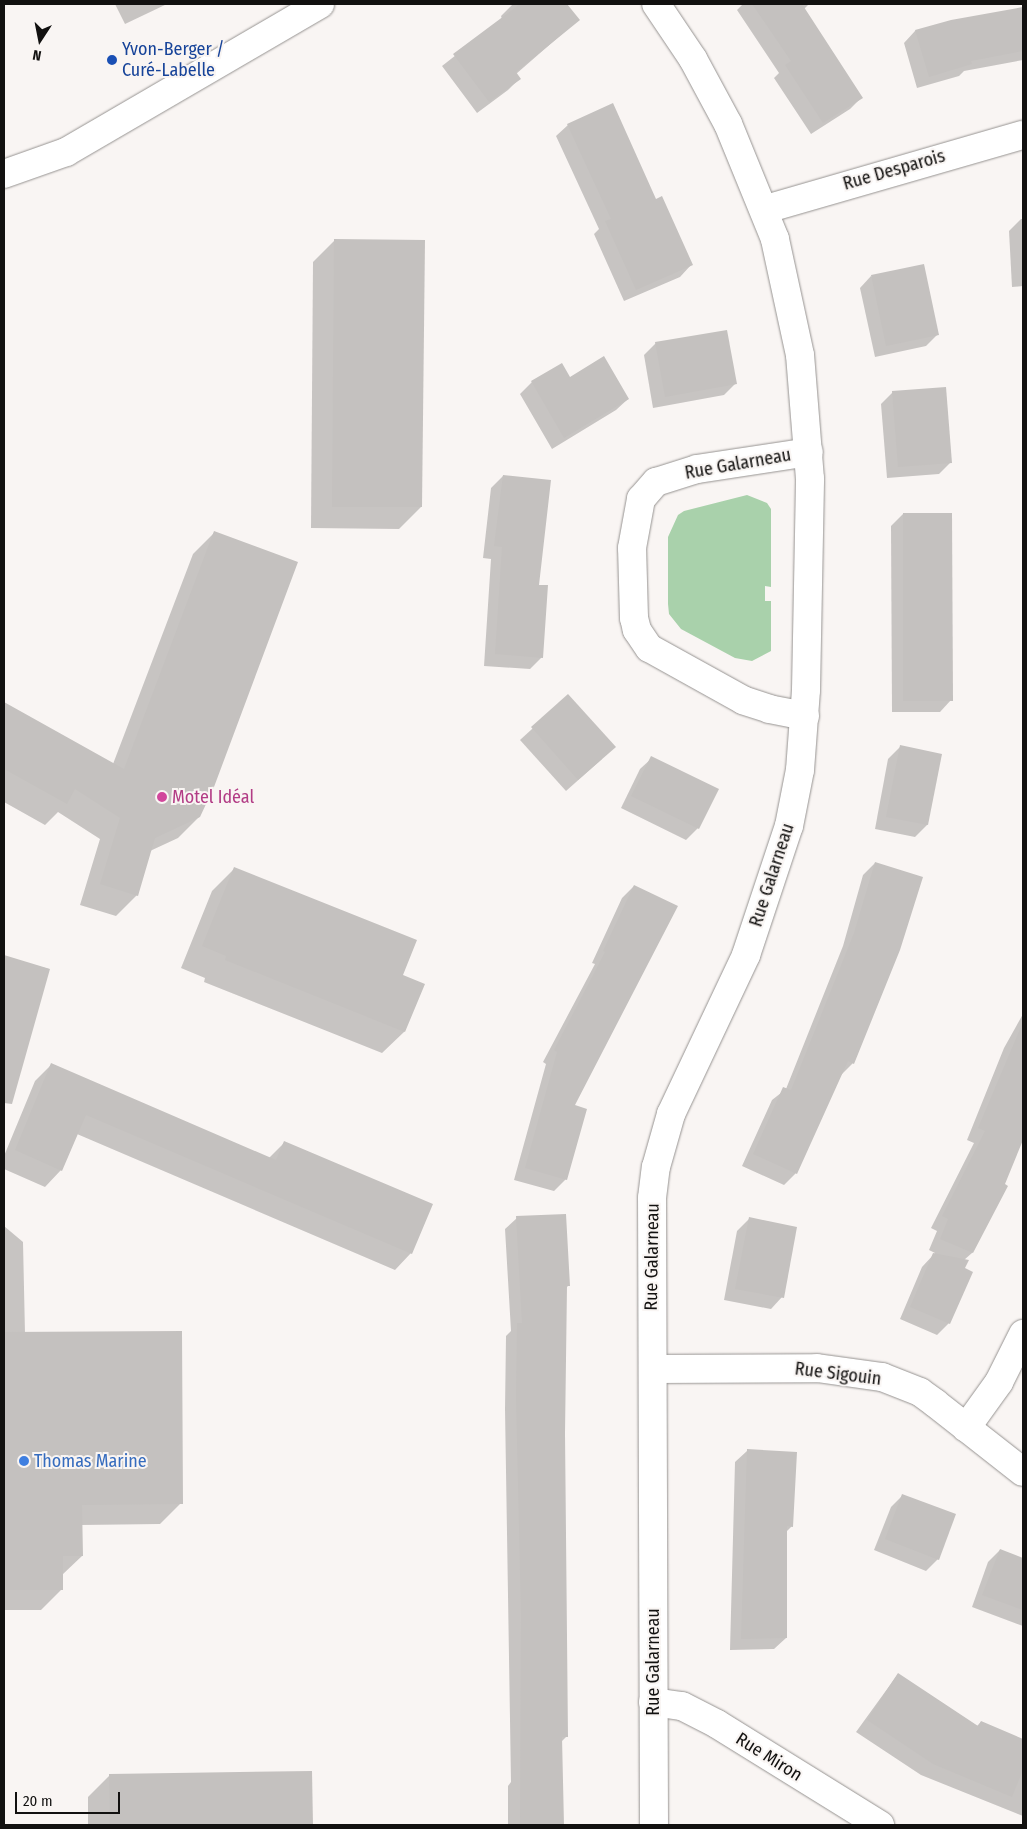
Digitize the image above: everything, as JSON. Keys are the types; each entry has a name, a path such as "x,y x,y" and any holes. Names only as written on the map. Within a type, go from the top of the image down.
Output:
{"street":[{"path":"4,174 66,152 320,4"},
{"name":"Rue Galarneau","path":"654,1825 651,1223 660,1148 677,1097 735,980 763,912 792,812 805,716 809,613 809,452 797,333 766,209 728,124 693,59 656,4"},
{"name":"Rue Desparois","path":"766,209 1023,135"},
{"name":"Rue Galarneau","path":"805,716 770,710 743,700 648,648 637,630 634,618 632,548 641,499 656,482 697,468 809,452"},
{"path":"966,1428 999,1382 1023,1334"},
{"name":"Rue Sigouin","path":"653,1369 802,1368 863,1374 920,1392 1023,1472"},
{"name":"Rue Miron","path":"653,1702 682,1706 717,1724 880,1825"}],"green space":[{"path":"747,495 767,503 771,509 771,587 765,586 765,601 771,601 771,651 752,661 735,658 681,629 669,614 668,604 668,537 678,515 684,511"}],"building":[{"path":"520,4 567,4 580,20 516,72 521,79 489,102 453,54"},
{"path":"752,4 802,4 863,98 823,123 785,65 791,61"},
{"path":"1023,7 1023,51 971,61 972,64 929,77 915,30 951,20"},
{"path":"613,103 656,199 662,196 693,265 636,290 605,221 611,219 567,124"},
{"path":"334,239 425,240 422,507 332,507"},
{"path":"924,264 939,335 886,346 871,275"},
{"path":"727,330 737,384 665,397 655,342"},
{"path":"604,356 629,399 564,438 531,381 562,363 570,377"},
{"path":"946,387 952,463 898,467 892,391"},
{"path":"503,475 551,480 539,585 548,585 543,658 495,654 502,547 494,546"},
{"path":"903,513 952,513 953,701 903,701"},
{"path":"214,531 298,562 214,787 200,817 155,838 138,896 100,884 120,818 75,789 67,804 4,769 4,702 124,769"},
{"path":"568,694 616,747 578,780 531,727"},
{"path":"900,745 942,754 928,825 886,817"},
{"path":"651,756 719,789 699,829 631,796"},
{"path":"875,862 923,877 900,950 854,1064 848,1061 797,1174 753,1154 783,1087 791,1090 854,933"},
{"path":"234,867 417,940 403,975 425,984 405,1032 225,960 226,956 202,946"},
{"path":"634,885 678,906 575,1105 587,1109 567,1180 525,1168 557,1052 554,1050 605,952 603,951"},
{"path":"4,955 50,969 12,1104 4,1103"},
{"path":"1023,1022 1023,1140 1005,1184 1008,1186 973,1253 940,1239 948,1219 942,1216 985,1131 978,1128"},
{"path":"51,1063 276,1160 284,1141 433,1204 412,1254 86,1115 62,1171 15,1150"},
{"path":"566,1214 570,1286 567,1286 565,1433 568,1737 562,1737 564,1825 520,1825 521,1615 516,1397 517,1323 522,1323 516,1216"},
{"path":"749,1217 797,1227 784,1298 735,1289"},
{"path":"933,1253 969,1260 965,1268 973,1272 950,1324 910,1307"},
{"path":"182,1331 183,1504 82,1505 83,1556 63,1556 63,1590 4,1590 4,1332"},
{"path":"747,1449 797,1452 793,1527 787,1526 787,1638 741,1639"},
{"path":"902,1494 956,1514 939,1560 885,1539"},
{"path":"1000,1549 1023,1558 1023,1610 982,1595"},
{"path":"898,1673 978,1726 981,1721 1023,1739 1023,1770 1012,1797 933,1764 867,1720"},
{"path":"312,1771 313,1825 110,1825 109,1774"}],"place":[{"name":"Yvon-Berger / Curé-Labelle","path":"112,60"},
{"name":"Motel Idéal","path":"162,797"},
{"name":"Thomas Marine","path":"24,1461"}]}
